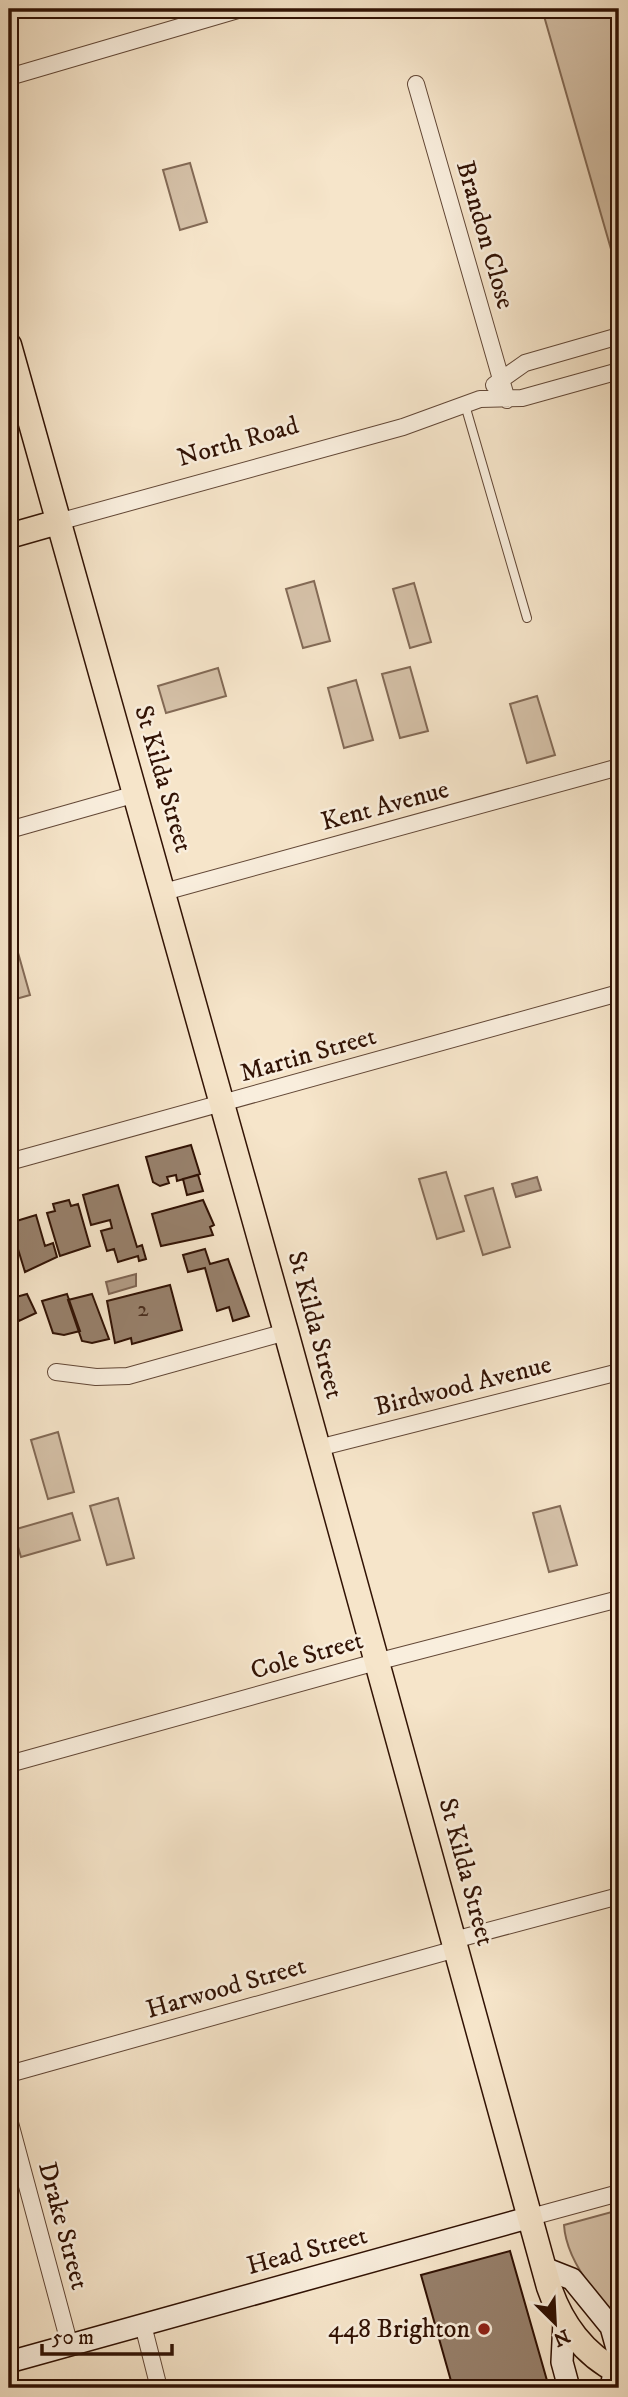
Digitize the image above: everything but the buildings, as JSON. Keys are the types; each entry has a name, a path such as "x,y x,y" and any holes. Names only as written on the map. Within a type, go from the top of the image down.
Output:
{"main road":[{"name":"St Kilda Street","path":"9,345 164,892 544,2268 564,2321 616,2377"},
{"name":"North Road","path":"9,536 58,522"}],"street":[{"path":"9,77 241,9"},
{"name":"Brandon Close","path":"416,84 507,400"},
{"name":"North Road","path":"473,402 500,377 525,363 619,336"},
{"name":"North Road","path":"58,522 402,427 473,402 507,400 619,371"},
{"name":"Kent Avenue","path":"164,892 619,767"},
{"path":"9,830 136,794"},
{"name":"Martin Street","path":"9,1162 619,993"},
{"path":"56,1372 96,1377 128,1376 286,1332"},
{"name":"Birdwood Avenue","path":"318,1448 619,1372"},
{"name":"Cole Street","path":"9,1764 376,1662 619,1599"},
{"name":"Harwood Street","path":"9,2074 619,1896"},
{"name":"Drake Street","path":"9,2119 70,2346"},
{"name":"Head Street","path":"9,2362 619,2193"},
{"path":"544,2268 572,2279 611,2327 618,2344 616,2377"},
{"name":"St Kilda Street","path":"564,2321 562,2361 569,2388"},
{"path":"143,2325 159,2388"}],"lane":[{"path":"473,402 527,618"}],"shaded area":[{"path":"542,9 619,9 619,277"},
{"path":"190,163 207,222 180,230 163,170"},
{"path":"314,581 330,641 303,648 286,589"},
{"path":"414,583 431,642 410,648 393,589"},
{"path":"410,667 428,731 400,738 382,674"},
{"path":"218,668 226,696 166,713 158,686"},
{"path":"356,680 373,740 344,748 328,688"},
{"path":"537,696 555,755 527,763 510,704"},
{"path":"13,935 30,995 9,1001 9,937"},
{"path":"446,1172 464,1231 437,1239 419,1179"},
{"path":"537,1177 541,1190 516,1197 512,1184"},
{"path":"493,1188 510,1247 483,1255 465,1196"},
{"path":"136,1274 136,1286 109,1294 106,1282"},
{"path":"58,1432 74,1492 48,1499 31,1440"},
{"path":"118,1498 134,1558 107,1565 90,1506"},
{"path":"560,1506 577,1565 549,1572 533,1513"},
{"path":"72,1513 80,1540 21,1557 13,1530"},
{"path":"619,2210 619,2320 576,2264 564,2225"}],"place":[{"name":"448 Brighton","path":"484,2329"}]}
